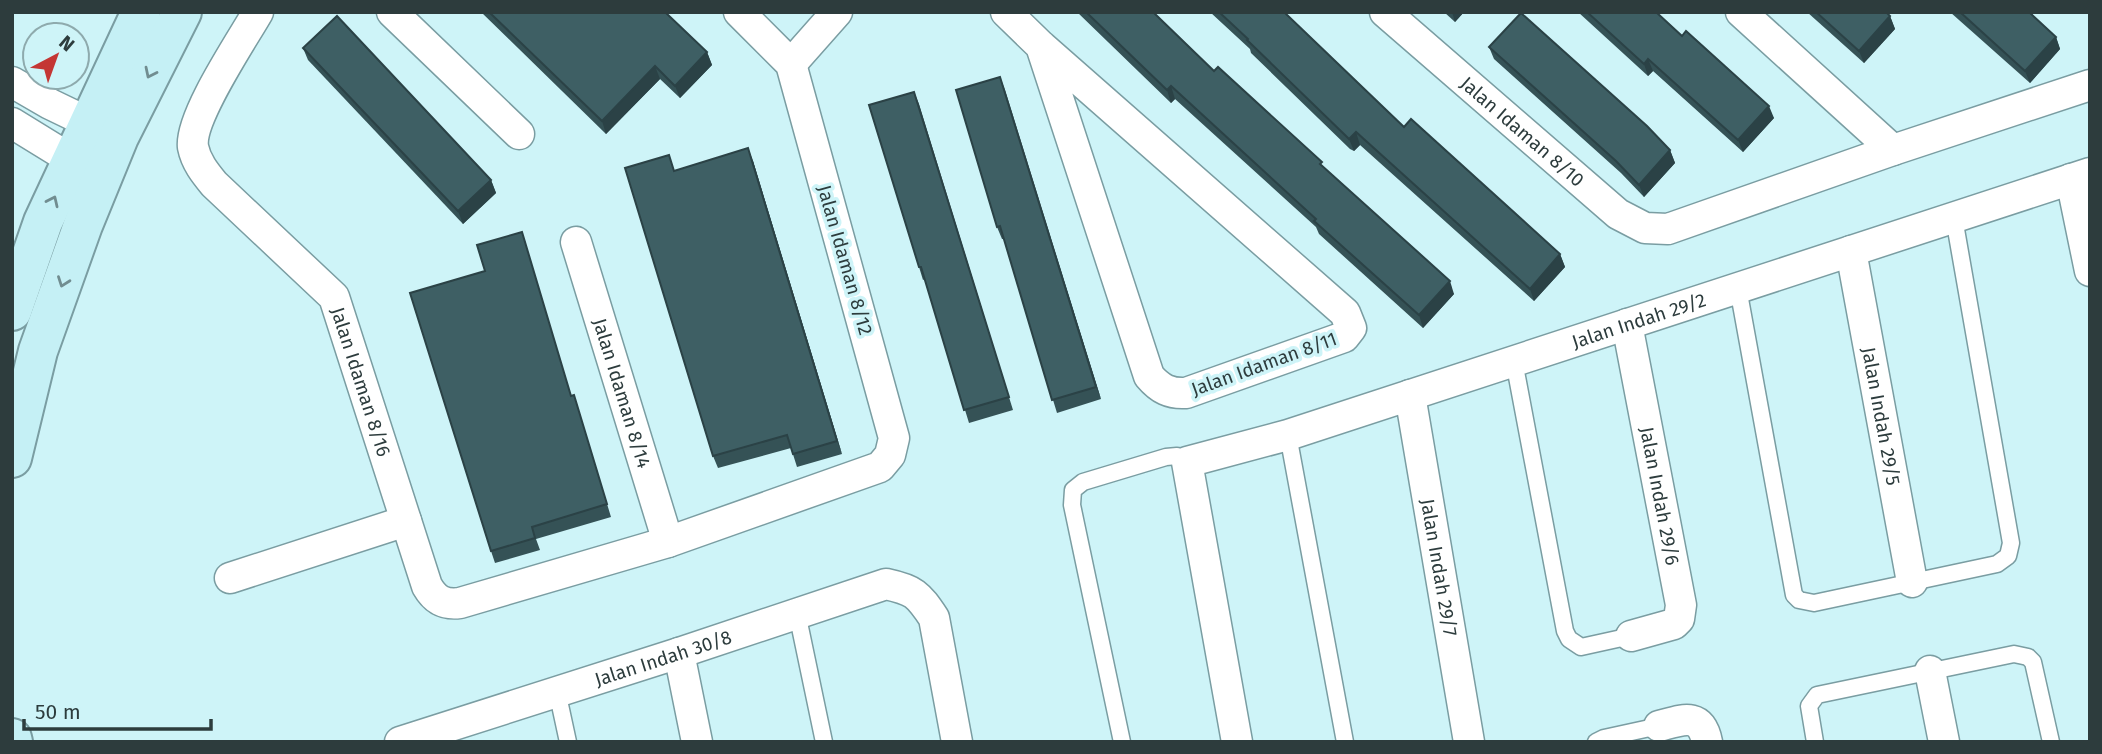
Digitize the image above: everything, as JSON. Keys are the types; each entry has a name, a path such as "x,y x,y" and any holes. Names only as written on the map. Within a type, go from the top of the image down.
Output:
{"main road":[{"path":"12,458 87,169 104,130 141,12"},
{"path":"104,130 182,12"},
{"path":"12,311 43,222 87,169"}],"street":[{"name":"Jalan Idaman 8/16","path":"258,12 202,108 195,128 193,146 200,168 214,184 334,297 427,586 432,594 440,601 460,603 668,542"},
{"path":"392,12 519,134"},
{"path":"739,12 791,64 837,12"},
{"name":"Jalan Idaman 8/11","path":"1006,12 1041,46 1345,313 1351,328 1344,337 1186,393 1175,393 1156,385 1149,376 1041,46"},
{"name":"Jalan Idaman 8/10","path":"1385,12 1618,214 1645,228 1668,229 1893,150"},
{"path":"1741,12 1893,150 2090,85"},
{"name":"Jalan Idaman 8/12","path":"668,542 880,467 890,455 894,438 791,64"},
{"path":"12,82 104,130"},
{"path":"12,123 87,169"},
{"path":"2081,176 2090,271"},
{"name":"Jalan Indah 29/2","path":"1187,462 1288,435 2081,176"},
{"name":"Jalan Idaman 8/14","path":"576,243 668,542"},
{"name":"Jalan Indah 29/5","path":"1851,251 1912,582"},
{"name":"Jalan Indah 29/6","path":"1627,324 1681,605 1679,619 1674,624 1631,636"},
{"name":"Jalan Indah 29/7","path":"1410,395 1461,740"},
{"path":"1187,462 1237,742"},
{"path":"230,578 406,522"},
{"name":"Jalan Indah 30/8","path":"400,742 434,737 557,691 886,584 909,589 923,602 934,618 957,742"},
{"path":"679,653 697,742"},
{"path":"1930,671 1944,742"},
{"path":"1659,726 1691,720 1703,727 1707,742"}],"lane":[{"path":"1738,288 1794,595 1799,600 1814,603 1997,564 2003,561 2011,550 1954,218"},
{"path":"1514,361 1565,631 1569,639 1581,647 1631,636"},
{"path":"1288,435 1345,742"},
{"path":"1122,742 1072,505 1073,490 1083,482 1166,457 1177,456 1187,462"},
{"path":"797,613 824,742"},
{"path":"1815,742 1810,706 1817,695 2014,654 2028,657 2034,662 2051,742"},
{"path":"557,691 568,742"},
{"path":"1596,742 1659,726"}],"building":[{"path":"489,12 665,12 707,52 675,86 655,66 602,121"},
{"path":"1086,12 1153,12 1214,71 1218,67 1322,162 1320,164 1450,281 1419,315 1314,221 1316,219 1171,86 1167,90"},
{"path":"1219,12 1284,12 1404,127 1411,119 1560,254 1530,289 1356,132 1349,139"},
{"path":"1587,12 1656,12 1682,36 1686,31 1769,106 1738,140 1648,59 1644,64"},
{"path":"1816,12 1886,12 1890,16 1859,51"},
{"path":"1960,12 2029,12 2056,37 2025,71"},
{"path":"1521,13 1670,150 1639,185 1489,47"},
{"path":"337,16 491,180 458,211 303,48"},
{"path":"1000,77 1096,387 1052,400 956,90"},
{"path":"914,92 1009,397 964,410 869,105"},
{"path":"748,148 837,441 793,454 787,435 713,456 625,168 669,155 674,171"},
{"path":"522,232 571,396 574,395 607,504 532,527 535,538 491,551 410,293 485,271 477,245"}]}
